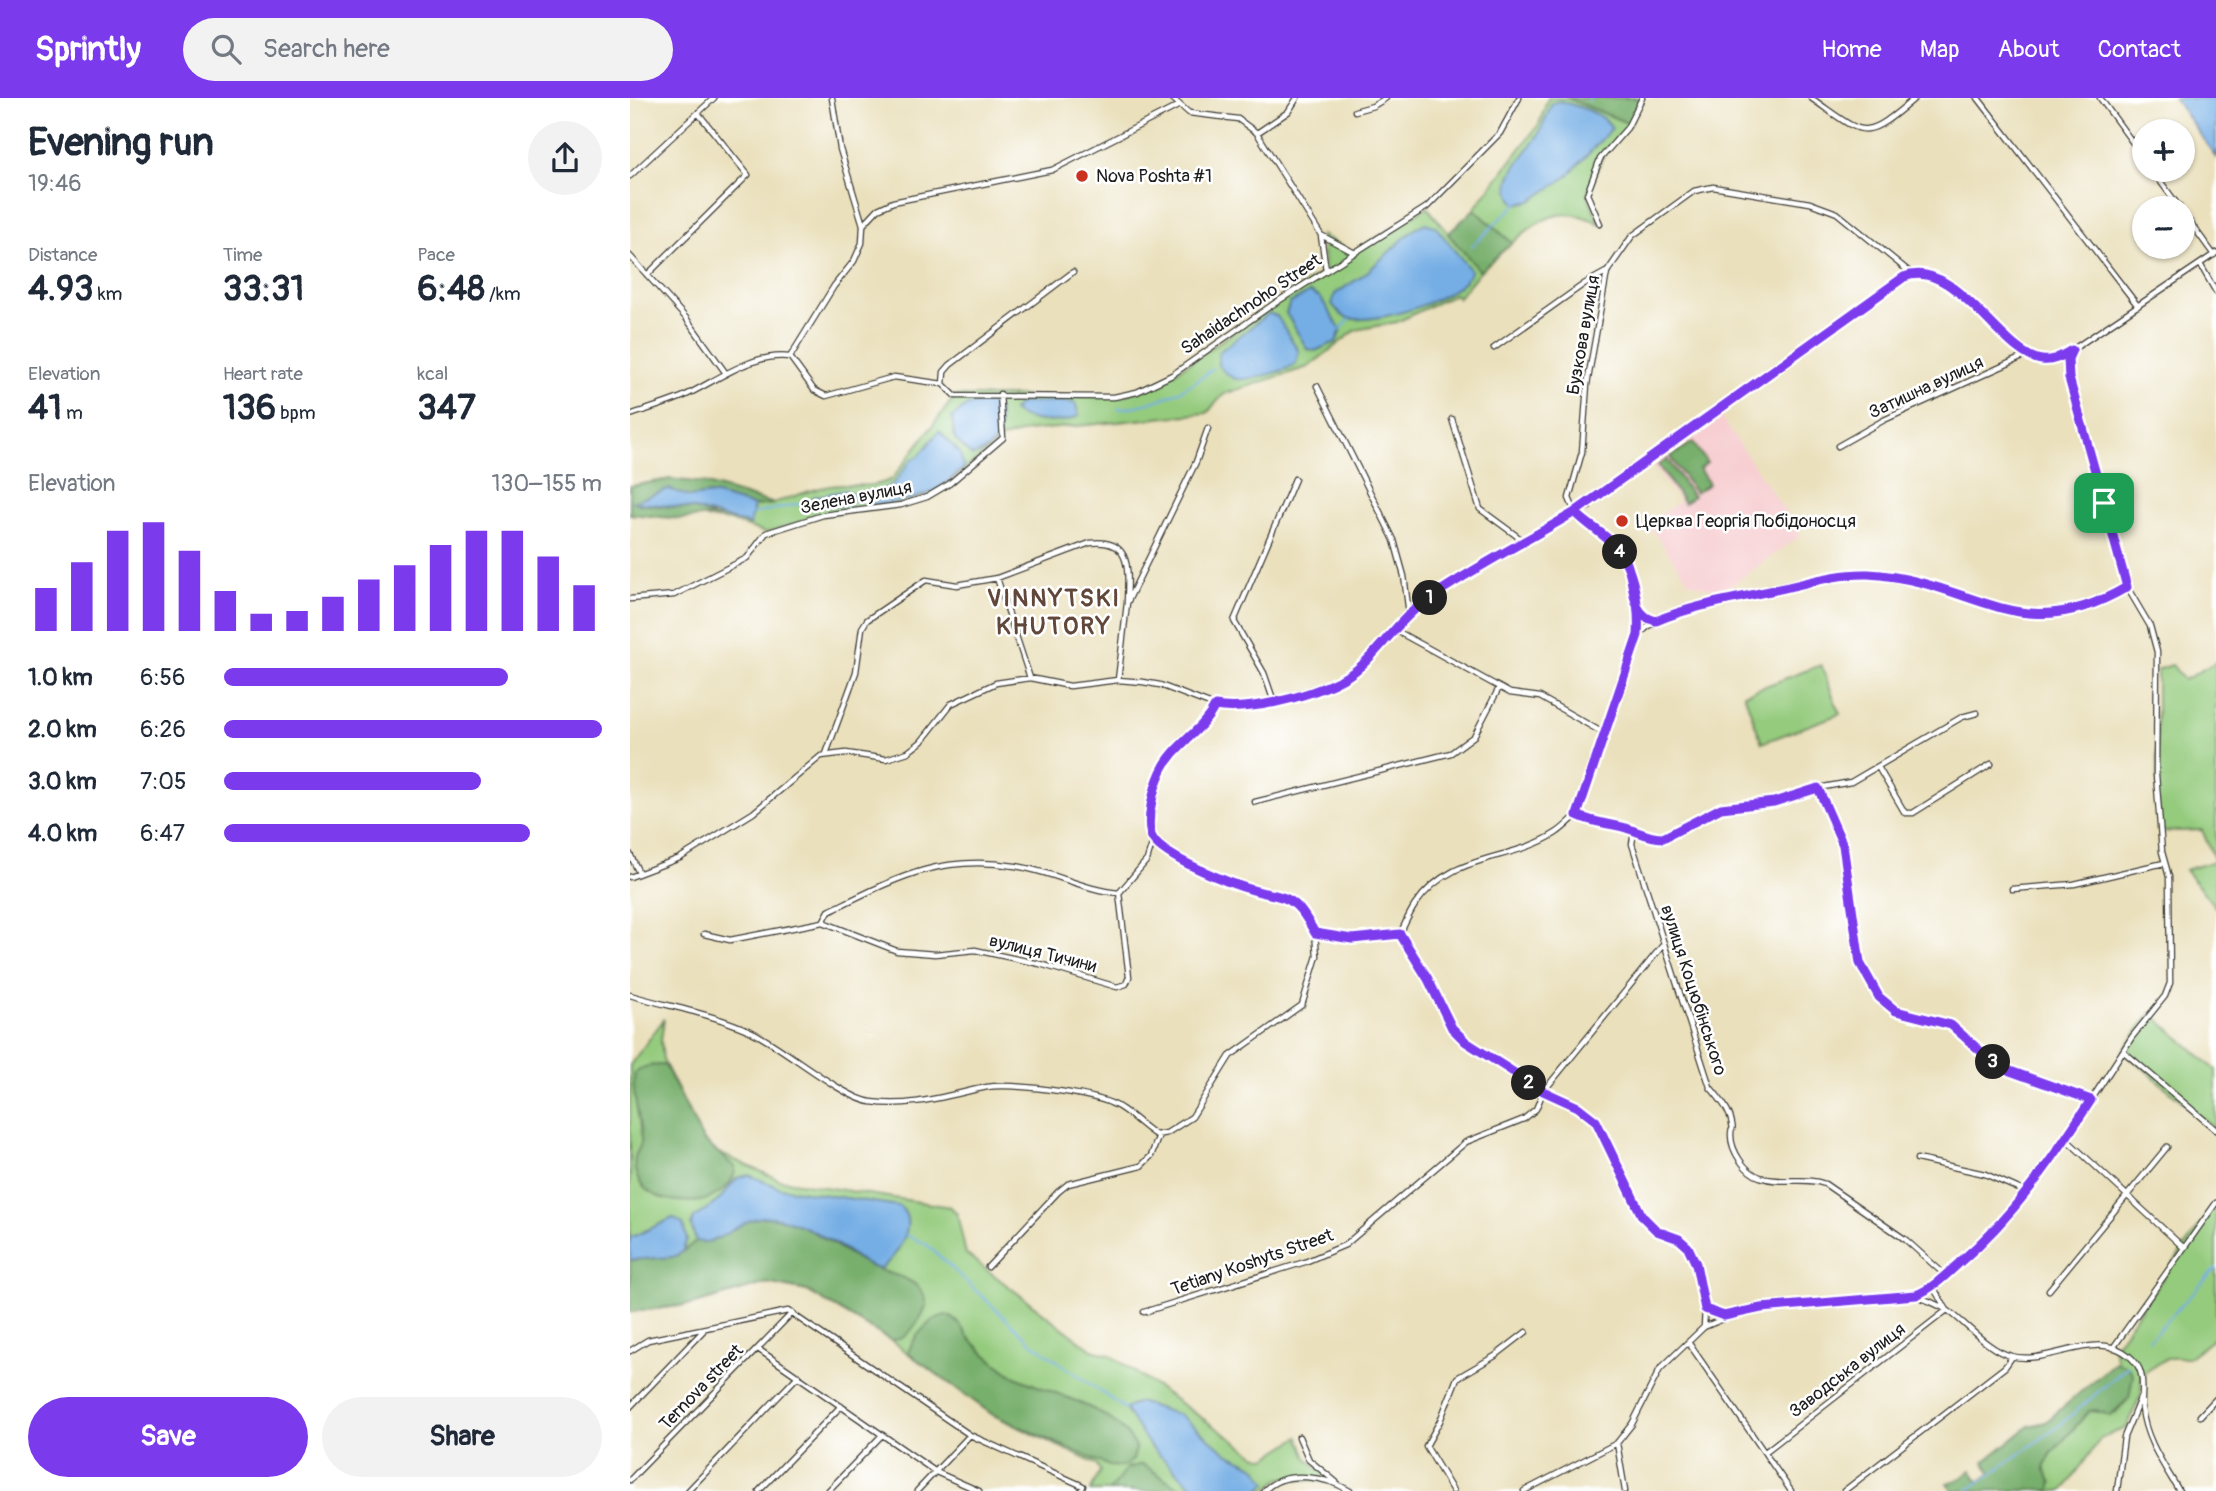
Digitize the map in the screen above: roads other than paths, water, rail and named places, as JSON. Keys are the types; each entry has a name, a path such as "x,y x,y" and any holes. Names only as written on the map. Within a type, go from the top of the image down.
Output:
{"street":[{"path":"630,176 714,98"},
{"path":"630,415 682,397 725,372 780,357 790,357 834,286 858,255 863,225 840,149 832,98"},
{"path":"1172,98 1189,113 1238,119 1257,133 1321,235 1326,270"},
{"path":"1257,133 1288,112 1297,98"},
{"path":"1355,111 1373,106 1386,98"},
{"name":"Sahaidachnoho Street","path":"790,357 820,396 894,377 943,384 955,396 1000,394 1114,397 1137,391 1172,375 1353,252 1427,206 1500,132 1519,98"},
{"path":"1600,224 1587,194 1596,166 1627,128 1642,98"},
{"path":"1811,98 1861,130 1871,131 1881,127 1914,98"},
{"path":"1978,98 2138,306"},
{"path":"2100,98 2132,142"},
{"path":"863,225 878,209 893,202 1052,170 1178,106"},
{"path":"647,275 748,175 698,113"},
{"name":"Бузкова вулиця","path":"1575,512 1569,498 1582,452 1587,385 1607,272 1632,236 1694,191 1713,187 1810,203 1837,213 1912,274"},
{"path":"630,877 680,858 753,813 811,763 826,754 846,753 881,759 904,754 921,742 941,714 958,698 996,683 1030,678 1070,686 1118,680 1160,685 1215,706 1232,709 1273,702 1328,685 1353,672 1409,615 1430,598 1575,512 1912,274 1931,278 1959,292 2027,355 2047,360 2072,350 2215,254 2195,228"},
{"path":"1321,235 1353,252"},
{"path":"630,256 685,318 725,372"},
{"path":"2200,264 2216,292"},
{"path":"943,384 944,372 950,365 1073,272"},
{"path":"1494,348 1584,284 1607,272"},
{"path":"1524,1491 1617,1443 1632,1424 1660,1369 1704,1327 1724,1316 1761,1308 1916,1295 1933,1287 1991,1236 2028,1194 2169,987 2169,877 2164,863 2156,774 2157,652 2150,626 2127,587 2069,378 2068,359 2072,350"},
{"name":"Затишна вулиця","path":"1838,446 1884,421 2027,355"},
{"path":"1317,386 1369,485 1394,540 1402,565 1409,615"},
{"name":"Зелена вулиця","path":"630,600 674,595 747,558 766,533 823,515 901,505 936,493 1003,438 1000,394"},
{"path":"1452,419 1480,509 1525,542"},
{"path":"1128,603 1196,462 1208,428"},
{"path":"1273,702 1264,673 1234,621 1295,479"},
{"path":"1575,512 1589,507"},
{"path":"1400,934 1415,905 1448,873 1463,864 1556,833 1577,815 1638,635 1638,610 1627,564 1616,547 1575,512"},
{"path":"826,754 856,672 862,628 867,620 926,580 957,585 997,578 1090,543 1104,541 1116,545 1128,566 1128,603 1118,680"},
{"path":"1638,635 1656,621 1693,606 1865,574 1902,578 1937,586 2001,610 2030,615 2080,609 2100,603 2127,587"},
{"path":"997,578 1030,678"},
{"path":"1638,610 1656,621"},
{"path":"1395,630 1513,695 1540,697 1605,734"},
{"path":"1255,802 1451,753 1474,736 1499,688"},
{"path":"988,1266 1068,1184 1141,1166 1149,1159 1159,1135 1195,1114 1230,1056 1302,1005 1317,956 1315,933 1302,911 1291,901 1230,883 1167,852 1153,840 1149,827 1159,775 1169,757 1204,723 1215,706"},
{"path":"1577,815 1595,823 1653,838 1663,838 1721,808 1774,802 1818,788 1851,782 1962,717 1977,713"},
{"path":"1878,767 1905,813 1913,813 1991,764"},
{"path":"1818,788 1843,845 1860,963 1879,997 1896,1011 1951,1025 1994,1063 2010,1071 2091,1100"},
{"name":"вулиця Коцюбінського","path":"1634,831 1632,844 1710,1087 1725,1106 1733,1126 1731,1134 1736,1151 1745,1168 1770,1180 1816,1181 1825,1184 1906,1240 1945,1275"},
{"path":"704,934 730,940 823,922 829,911 908,873 932,867 1015,866 1119,893 1147,860 1153,840"},
{"path":"630,854 639,873"},
{"path":"2012,889 2074,884 2164,863"},
{"name":"вулиця Тичини","path":"823,922 897,951 935,954 975,950 1040,964 1117,987 1126,984 1129,977 1119,893"},
{"path":"1315,933 1352,939 1400,934"},
{"path":"1400,934 1428,979 1452,1028 1486,1057 1543,1091 1578,1107 1596,1121 1642,1216 1657,1231 1679,1239 1688,1247 1696,1264 1705,1309 1704,1327"},
{"name":"Tetiany Koshyts Street","path":"1144,1312 1305,1262 1345,1245 1466,1142 1524,1119 1536,1109 1543,1091 1664,945"},
{"path":"630,995 744,1029 771,1042 853,1095 870,1102 930,1100 998,1086 1040,1089 1111,1102 1159,1135"},
{"path":"2123,1051 2216,1130"},
{"path":"2066,1139 2184,1248"},
{"path":"2049,1290 2167,1147"},
{"path":"1917,1158 1985,1174 2028,1194"},
{"path":"2113,1348 2216,1203"},
{"path":"1933,1287 1947,1310"},
{"path":"1916,1295 1947,1310 1998,1350 2012,1357 2059,1352 2090,1345 2113,1348 2133,1360 2138,1367 2148,1434 2179,1491"},
{"path":"1705,1309 1724,1316"},
{"name":"Заводська вулиця","path":"1765,1452 1947,1310"},
{"path":"630,1350 648,1340 703,1330 778,1311 792,1313 970,1435 1083,1486 1081,1491"},
{"name":"Ternova street","path":"630,1480 792,1313"},
{"path":"630,1407 703,1330"},
{"path":"1453,1491 1426,1446 1440,1421 1451,1388 1466,1370 1495,1356 1526,1332"},
{"path":"1688,1342 1791,1491"},
{"path":"758,1349 936,1472 979,1491"},
{"path":"1844,1491 2005,1367 2012,1357"},
{"path":"688,1491 798,1376"},
{"path":"2117,1491 2121,1446 2141,1395"},
{"path":"2200,1416 2216,1399"},
{"path":"759,1491 841,1406"},
{"path":"828,1491 882,1435"},
{"path":"917,1491 970,1435"},
{"path":"1299,1437 1309,1460 1350,1491"},
{"path":"1617,1443 1625,1491"},
{"path":"1264,1491 1276,1480 1287,1477 1339,1484"}],"water":[{"path":"2174,98 2216,98 2216,158 2195,128 2195,119 2189,119"},
{"path":"1560,101 1596,114 1612,128 1568,176 1531,201 1516,204 1508,186 1510,177 1538,135 1552,103"},
{"path":"1425,223 1435,226 1471,271 1464,281 1435,300 1397,314 1361,319 1348,318 1341,314 1332,304 1335,294 1365,274 1412,231"},
{"path":"1310,292 1320,297 1341,330 1336,342 1315,351 1307,349 1286,313 1290,303"},
{"path":"1269,313 1277,316 1299,352 1296,363 1258,377 1231,377 1218,365 1219,352"},
{"path":"991,401 998,407 1000,424 997,438 988,449 972,456 955,439 952,418 966,406"},
{"path":"1020,403 1075,403 1079,415 1065,421 1046,421 1027,418 1013,411"},
{"path":"939,431 960,453 964,468 941,487 922,496 878,504 864,500 894,483 911,460 919,456"},
{"path":"669,489 690,497 713,494 754,506 750,525 694,509 633,502"},
{"path":"846,490 854,495 854,500 848,506 812,505 813,497"},
{"path":"749,1175 780,1188 899,1206 907,1221 899,1248 880,1269 875,1268 811,1230 772,1217 751,1220 714,1240 696,1241 691,1225 694,1218 718,1201 737,1178"},
{"path":"673,1218 683,1224 687,1240 682,1252 673,1257 630,1260 630,1238"},
{"path":"1138,1402 1180,1415 1227,1453 1256,1467 1267,1482 1259,1491 1197,1491 1150,1446 1125,1409"}],"waterway":[{"path":"1588,101 1591,98"},
{"path":"1472,246 1517,203"},
{"path":"1340,330 1350,319"},
{"path":"1118,409 1169,396 1192,384 1213,368"},
{"path":"852,500 864,500"},
{"path":"752,514 812,501"},
{"path":"906,1235 926,1244 1032,1343 1125,1409"},
{"path":"2149,1340 2216,1268"},
{"path":"1967,1491 2059,1426 2128,1366"}],"place":[{"name":"Nova Poshta #1","path":"1082,176"},
{"name":"Церква Георгія Побідоносця","path":"1622,521"}],"district":[{"name":"VINNYTSKI KHUTORY","path":"1054,612"}]}
